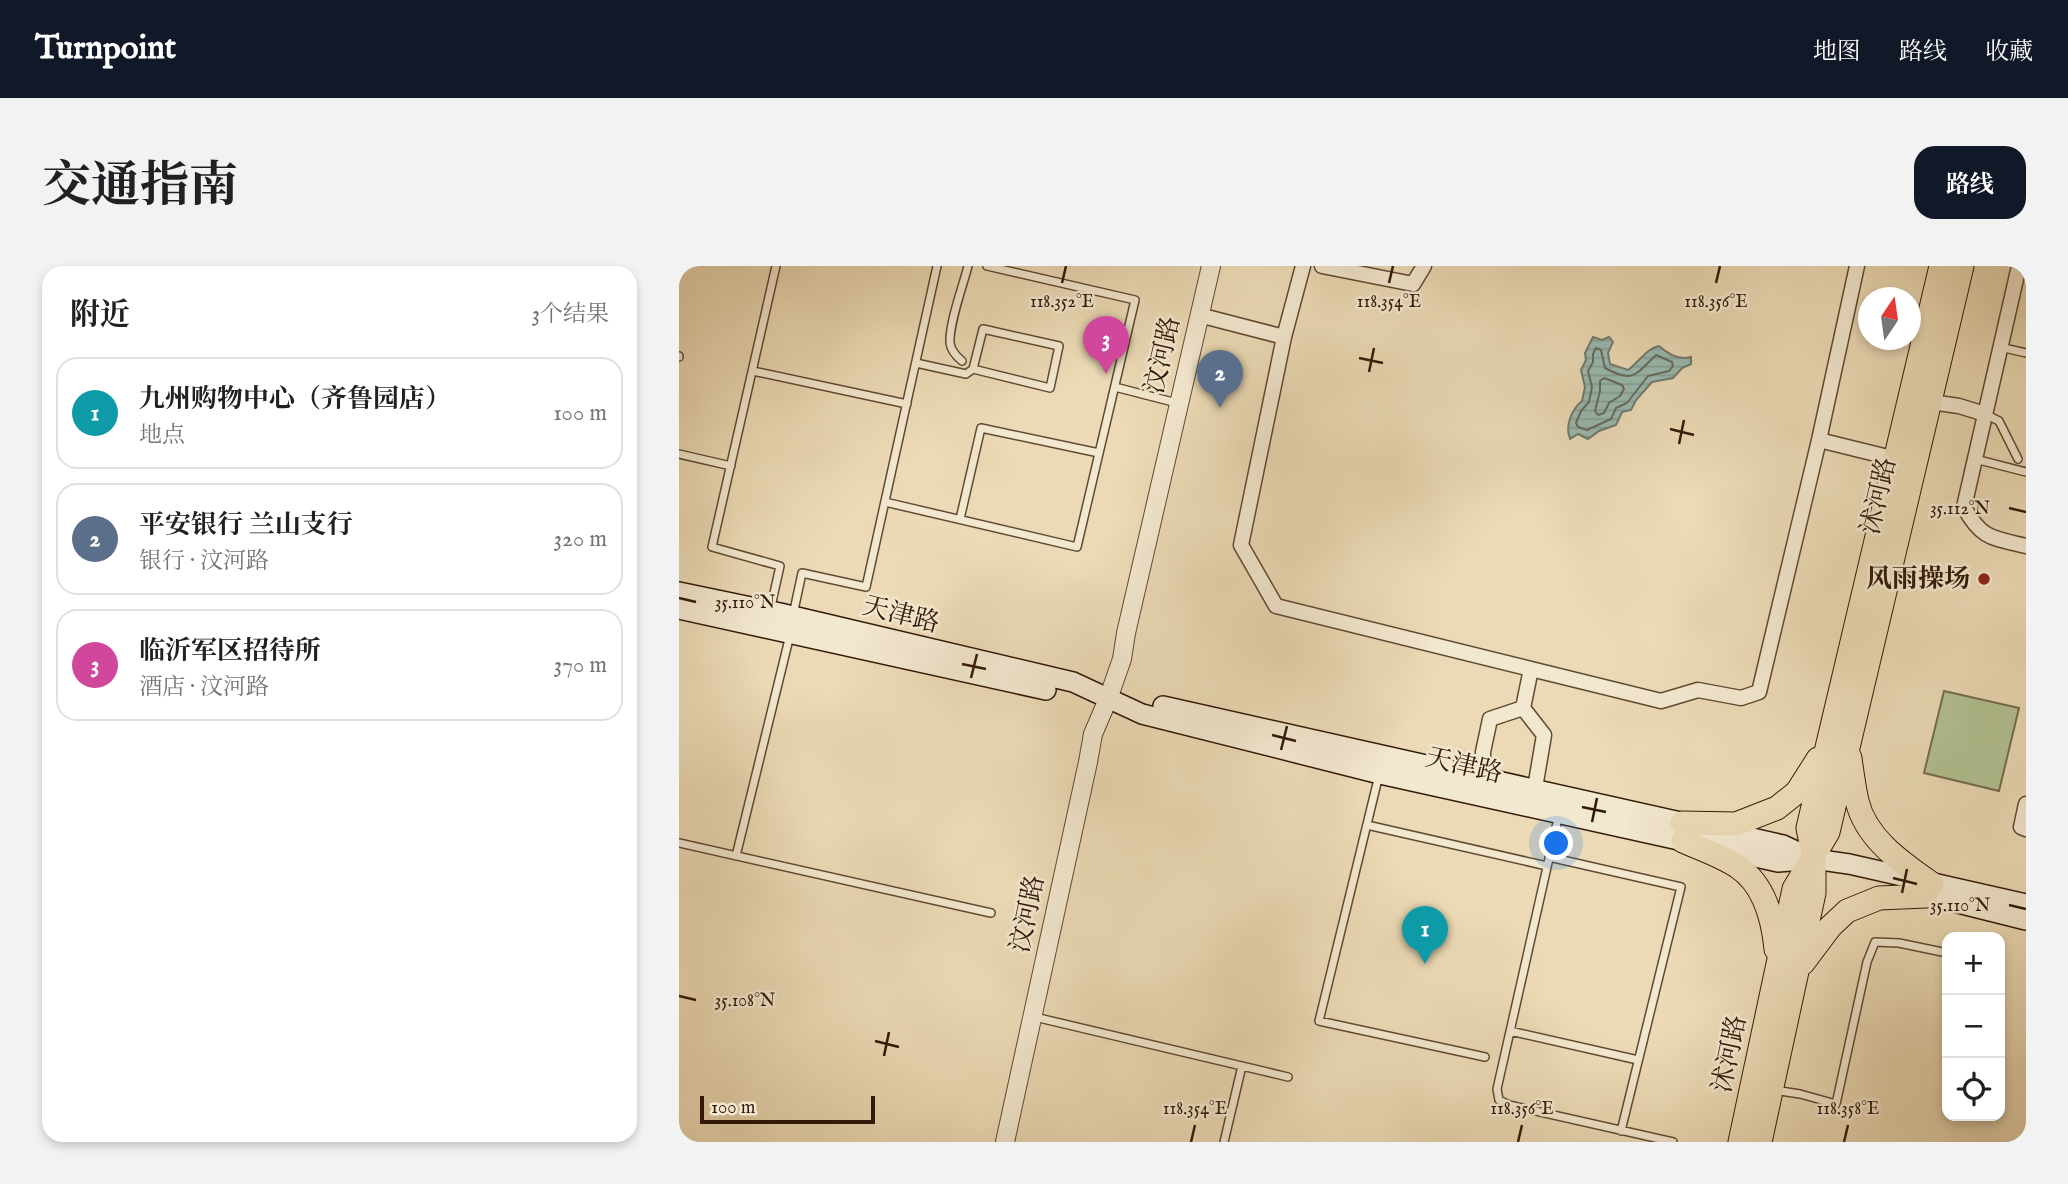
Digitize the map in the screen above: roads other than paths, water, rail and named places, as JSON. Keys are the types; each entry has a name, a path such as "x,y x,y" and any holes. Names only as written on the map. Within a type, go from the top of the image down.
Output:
{"main road":[{"name":"沭河路","path":"1839,744 1896,459 1941,266"},
{"name":"沭河路","path":"1739,1142 1787,970 1814,893 1814,859 1808,828 1839,744 1931,402 1962,266"},
{"name":"天津路","path":"679,592 770,611 792,625"},
{"name":"天津路","path":"679,608 792,625 1073,682 1142,714 1380,774 1559,814 1783,845 1846,877 2026,904"},
{"name":"天津路","path":"1108,699 1146,702 1535,788 1683,832"},
{"path":"1683,832 1736,824 1777,808 1797,792 1839,744"},
{"path":"1839,744 1857,804 1868,827 1897,860 1929,890"},
{"path":"1683,832 1738,867 1759,889 1774,923 1787,970 1847,911 1879,898 1929,890"},
{"name":"天津路","path":"1929,890 2026,920"},
{"name":"沭河路","path":"1760,1142 1771,1090 1787,970"}],"street":[{"name":"汶河路","path":"1011,1142 1108,699 1114,657 1204,266"},
{"name":"汶河路","path":"1005,1142 1093,734 1122,659 1211,266"},
{"path":"1303,266 1284,337 1241,545 1276,606 1661,701 1698,690 1741,698 1759,692 1857,266"},
{"path":"1322,266 1413,284 1424,266"},
{"path":"2021,268 1963,508 1973,524 1989,537 2026,546"},
{"path":"1199,315 1284,337"},
{"path":"1931,402 1959,406 1985,414"},
{"path":"1819,440 1896,459"},
{"path":"1531,669 1523,708 1544,735 1535,788"},
{"path":"1483,776 1483,752 1490,719 1523,708"},
{"path":"2026,804 2021,827 2026,829"}],"lane":[{"path":"770,611 780,566 712,547 776,266"},
{"path":"736,856 802,573 866,587 937,266"},
{"path":"962,360 955,355 950,345 951,330 968,266"},
{"path":"885,502 1077,547 1135,300 988,266"},
{"path":"916,363 966,374 973,369 983,329 1059,346 1050,388 973,369"},
{"path":"2000,347 2026,353"},
{"path":"753,371 907,404"},
{"path":"1115,387 1173,402"},
{"path":"1985,414 1999,421 2018,459"},
{"path":"960,519 981,428 1099,453"},
{"path":"679,454 731,466"},
{"path":"1975,459 2026,471"},
{"path":"1380,774 1319,1020 1485,1057"},
{"path":"1559,814 1497,1088 1499,1100 1509,1105 1673,1142"},
{"path":"1367,825 1547,866"},
{"path":"679,843 991,913"},
{"path":"1549,857 1681,887 1621,1131"},
{"path":"1771,1090 1800,1094 1836,1104 1867,962 1875,942 1899,943 1942,952"},
{"path":"1039,1018 1288,1077"},
{"path":"1510,1031 1638,1060"},
{"path":"1224,1142 1242,1066"}],"water":[{"path":"1593,337 1602,340 1609,337 1613,342 1608,353 1610,364 1628,370 1659,346 1674,356 1691,357 1691,364 1682,368 1673,378 1652,382 1631,410 1622,412 1616,425 1599,431 1588,439 1578,434 1570,439 1569,424 1572,414 1582,401 1585,387 1581,370"}],"place":[{"name":"临沂军区招待所","path":"1106,374"},
{"name":"平安银行 兰山支行","path":"1220,408"},
{"name":"风雨操场","path":"1984,579"},
{"name":"九州购物中心（齐鲁园店）","path":"1425,964"}]}
